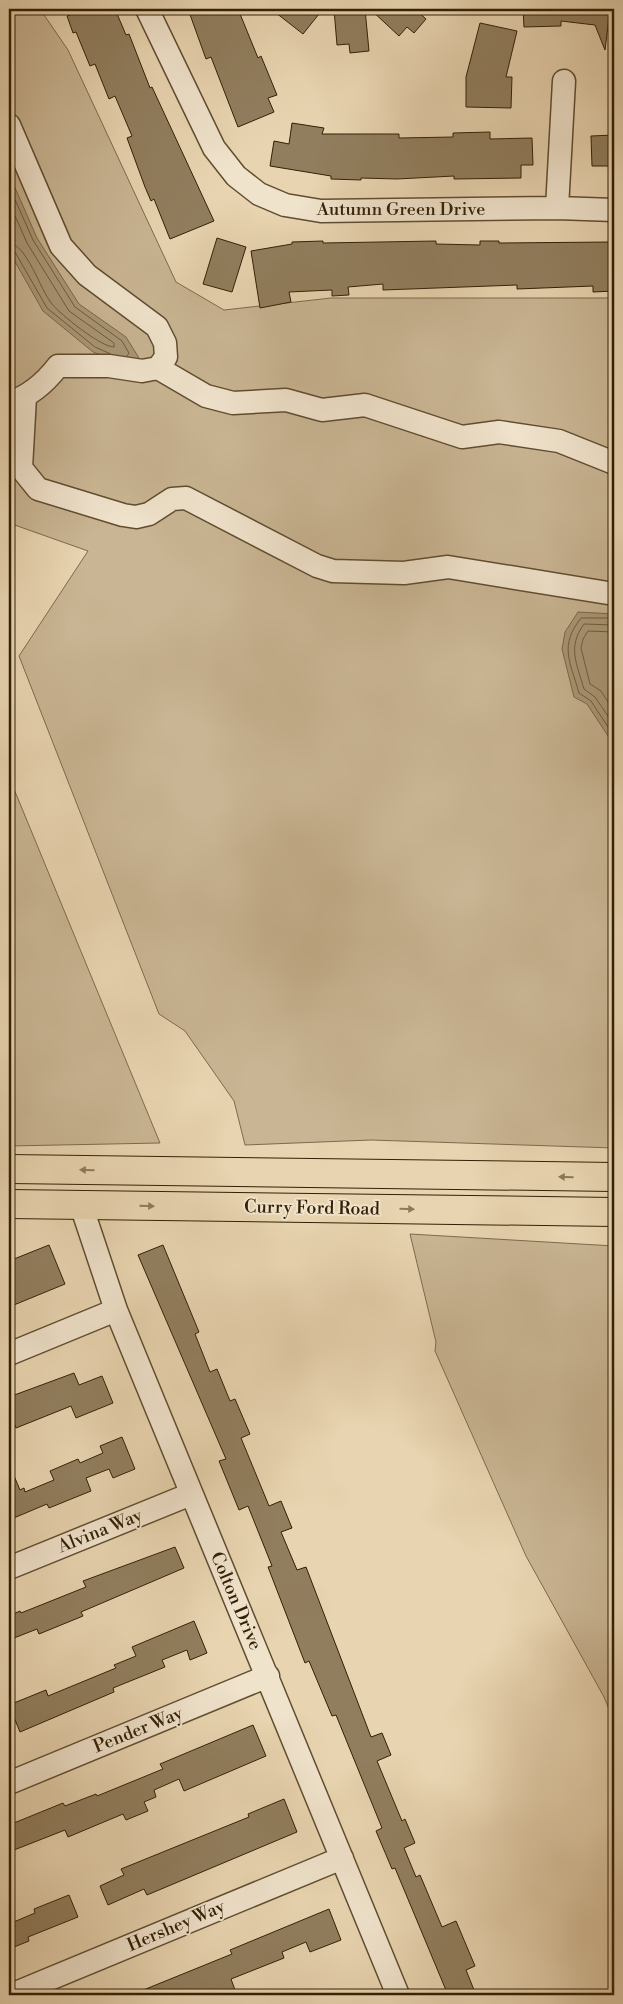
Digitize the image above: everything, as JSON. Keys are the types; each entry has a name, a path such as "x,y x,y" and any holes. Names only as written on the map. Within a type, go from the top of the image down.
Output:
{"main road":[{"name":"Curry Ford Road","path":"9,1169 614,1178"},
{"path":"9,1191 41,1192 50,1187 58,1170"},
{"path":"81,1205 99,1192 122,1185 441,1188 479,1176"},
{"name":"Curry Ford Road","path":"9,1204 614,1212"}],"street":[{"name":"Autumn Green Drive","path":"147,9 214,148 236,176 259,194 286,205 321,211 557,208 614,210"},
{"path":"557,208 564,81"},
{"path":"9,125 61,246 87,275 157,327 166,343 166,358 158,368 142,371 109,366 58,366 45,382 17,400 21,468 38,489 123,516 136,517 149,514 172,498 186,498 317,566 333,571 404,572 448,567 614,594"},
{"path":"158,368 206,396 233,403 286,400 322,410 365,405 462,437 499,432 559,441 614,463"},
{"name":"Colton Drive","path":"81,1205 116,1310 398,1995"},
{"path":"9,1354 116,1310"},
{"name":"Alvina Way","path":"9,1568 191,1494"},
{"name":"Pender Way","path":"9,1783 268,1676"},
{"name":"Hershey Way","path":"11,1995 342,1858"}],"shaded area":[{"path":"9,9 40,9 68,50 176,282 224,310 331,298 614,298 614,1148 371,1140 245,1145 234,1101 185,1031 159,1014 19,656 88,551 9,523"},
{"path":"9,777 160,1143 9,1146"},
{"path":"410,1234 614,1246 614,1721 604,1697 526,1556 435,1351 436,1342"}],"water":[{"path":"9,174 37,238 79,304 126,337 139,358 122,363 93,352 43,311 9,251"},
{"path":"578,612 614,614 614,745 587,704 574,697 562,649 565,632"}],"building":[{"path":"85,9 115,9 126,35 129,34 150,88 152,87 214,221 170,239 154,199 151,201 145,187 127,138 132,136 115,96 109,99 95,64 90,66 76,32 73,33 67,16"},
{"path":"188,9 238,9 258,58 261,56 277,95 268,98 274,112 238,127 211,57 206,59"},
{"path":"271,9 323,9 303,34"},
{"path":"334,9 365,9 369,51 350,53 349,44 337,45"},
{"path":"370,9 415,9 426,19 414,33 407,27 399,36"},
{"path":"523,9 610,9 605,50 595,25 561,21 561,26 524,27"},
{"path":"480,23 517,31 506,77 512,77 511,108 466,107 466,77"},
{"path":"292,123 324,128 322,134 399,134 399,138 453,137 453,133 490,132 490,139 532,138 533,165 521,165 521,178 454,179 454,176 397,179 361,178 361,180 331,179 331,176 270,166 274,141 289,144"},
{"path":"614,135 614,166 592,166 591,136"},
{"path":"217,238 246,247 232,292 203,284"},
{"path":"323,241 323,243 436,241 436,244 480,245 480,241 499,241 499,243 611,242 612,255 614,254 614,291 593,292 593,286 517,289 517,285 383,290 383,284 348,287 349,295 332,296 332,290 289,292 291,302 260,308 251,251 292,244 292,242"},
{"path":"49,1245 65,1284 9,1307 9,1261"},
{"path":"163,1245 199,1332 195,1334 210,1372 217,1369 230,1401 235,1399 250,1434 241,1438 269,1506 281,1501 292,1528 281,1532 297,1570 306,1567 371,1737 382,1733 391,1755 377,1761 402,1821 405,1819 415,1843 404,1848 416,1877 420,1875 442,1927 456,1921 475,1966 466,1970 476,1995 448,1995 395,1868 392,1869 376,1831 382,1828 336,1715 332,1716 309,1661 305,1663 268,1567 272,1566 248,1506 239,1510 219,1461 226,1459 138,1255"},
{"path":"74,1373 79,1385 102,1376 113,1403 76,1418 71,1406 16,1428 9,1410 9,1397"},
{"path":"122,1437 135,1469 113,1478 109,1469 86,1478 91,1491 49,1508 47,1504 9,1520 9,1464 20,1490 24,1488 25,1492 54,1480 50,1471 78,1459 80,1463 103,1453 100,1446"},
{"path":"175,1547 184,1568 81,1612 83,1616 39,1634 37,1629 9,1640 9,1616 86,1587 83,1581"},
{"path":"194,1621 207,1653 190,1660 187,1650 162,1660 165,1667 113,1688 114,1692 20,1732 9,1705 46,1690 48,1696 116,1668 114,1665 136,1656 132,1647"},
{"path":"253,1725 266,1756 184,1791 179,1779 154,1790 156,1797 144,1802 148,1811 126,1820 123,1814 68,1837 65,1830 9,1852 9,1825 63,1803 65,1806 96,1794 97,1796 163,1769 160,1764"},
{"path":"284,1799 297,1832 147,1895 144,1889 108,1905 100,1886 124,1875 121,1869 249,1817 248,1814"},
{"path":"69,1895 78,1917 28,1937 29,1941 9,1949 9,1924 35,1913 34,1909"},
{"path":"329,1909 341,1940 310,1952 306,1942 282,1952 284,1958 231,1979 235,1990 221,1995 131,1995 232,1954 230,1950"}]}
